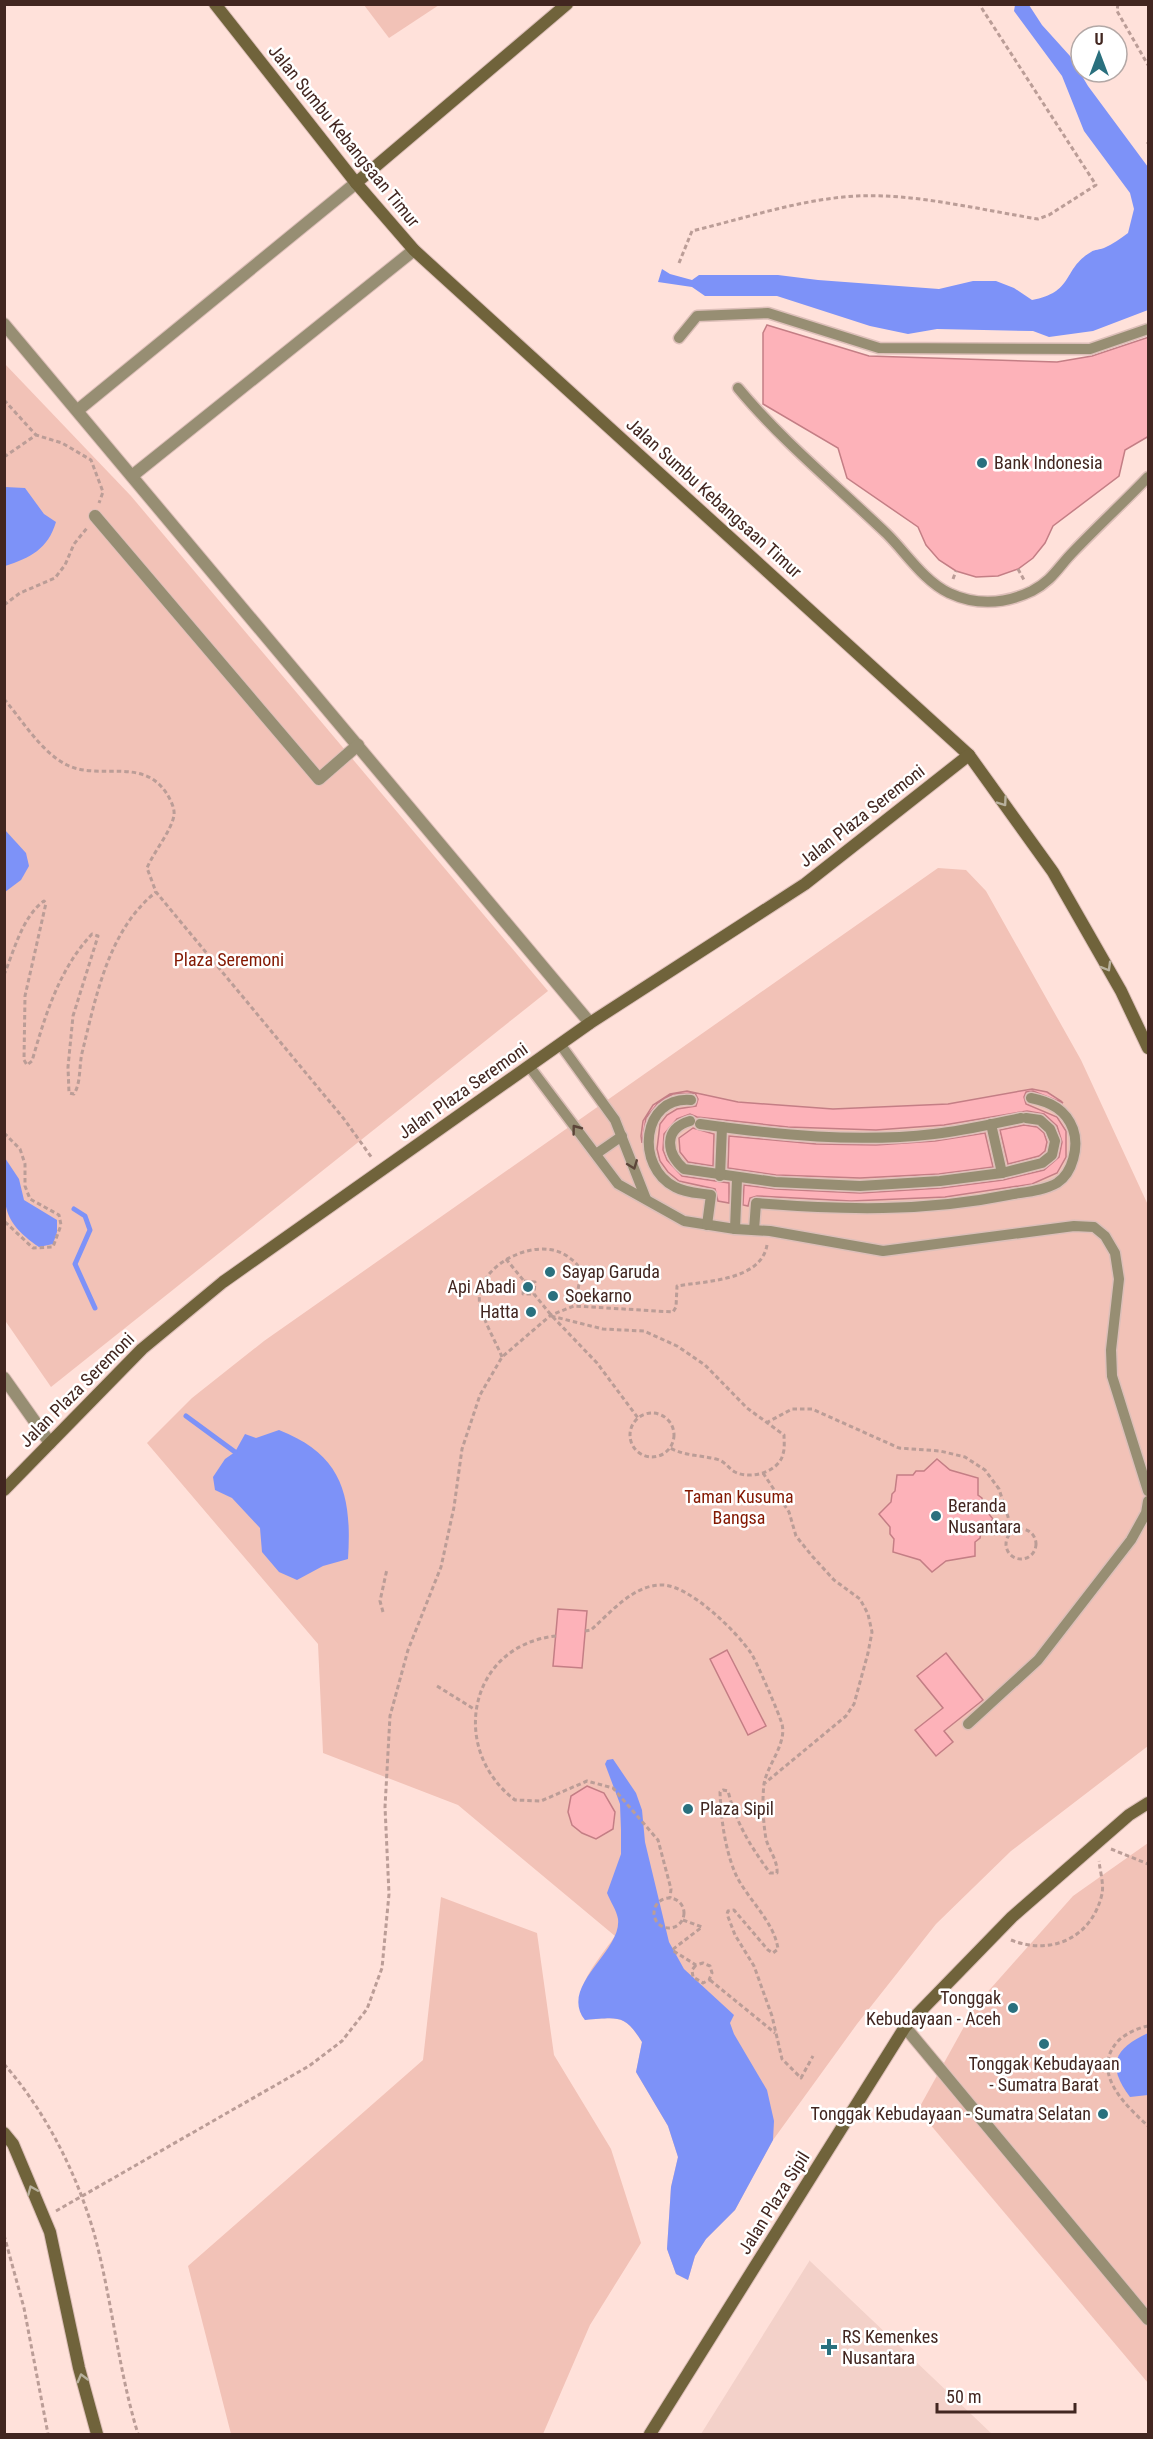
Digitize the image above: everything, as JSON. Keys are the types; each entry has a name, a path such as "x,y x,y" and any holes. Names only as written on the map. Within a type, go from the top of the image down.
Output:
{"street":[{"name":"Jalan Sumbu Kebangsaan Timur","path":"215,4 356,183 414,250 969,755 1053,872 1121,991 1149,1048"},
{"path":"78,410 356,183 567,4"},
{"path":"132,476 414,250"},
{"path":"4,324 590,1023"},
{"path":"94,516 319,779 358,745"},
{"name":"Jalan Plaza Seremoni","path":"4,1490 142,1349 223,1282 590,1023 805,884 969,755"},
{"path":"4,1378 50,1443"},
{"name":"Jalan Plaza Sipil","path":"650,2434 905,2027 995,1934 1129,1815 1149,1803"},
{"path":"905,2027 1149,2319"},
{"path":"4,2133 13,2144 50,2232 79,2368 97,2434"}],"lane":[{"path":"679,338 697,316 768,312 879,348 1090,348 1149,329"},
{"path":"738,388 767,423 817,467 907,554 928,579 948,592 974,602 1005,601 1031,591 1051,579 1072,553 1149,477"},
{"path":"560,1044 615,1120 646,1199"},
{"path":"529,1066 618,1184 684,1221 735,1229 770,1231 883,1251 1074,1226 1094,1227 1105,1236 1115,1253 1119,1279 1111,1350 1112,1376 1149,1491"},
{"path":"754,1230 756,1203 823,1208 929,1206 981,1201 1045,1188 1059,1182 1073,1157 1076,1143 1072,1128 1065,1114 1055,1106 1031,1098"},
{"path":"692,1100 673,1101 661,1109 653,1119 648,1136 648,1151 653,1166 675,1187 711,1195 707,1225"},
{"path":"1023,1118 1040,1120 1050,1129 1055,1141 1052,1155 1042,1163 1002,1173 940,1181 860,1186 737,1179 684,1169 673,1159 669,1144 674,1131 682,1124 695,1123 773,1134 855,1137 934,1134 991,1124 1023,1118"},
{"path":"991,1124 1002,1173"},
{"path":"720,1176 722,1127"},
{"path":"596,1154 622,1136"},
{"path":"735,1229 737,1179"},
{"path":"968,1724 1038,1660 1131,1540 1146,1514 1149,1501"}],"path":[{"path":"679,263 692,231 813,201 858,196 900,198 1038,219 1049,215 1096,185 979,4"},
{"path":"1118,4 1117,11 1149,65"},
{"path":"4,400 36,435 62,443 91,460 103,492 94,516 74,544 65,565 55,578 20,593 4,605"},
{"path":"4,457 36,435"},
{"path":"4,699 52,757 61,762 89,771 113,769 139,772 161,784 171,800 174,815 147,868 156,892 344,1119 381,1171"},
{"path":"4,975 19,937 35,907 44,901 46,903 25,996 24,1060 27,1065 32,1061 47,1010 62,978 85,942 92,934 98,936 73,1016 68,1067 69,1093 74,1094 91,1016 116,942 143,902 156,892"},
{"path":"4,1133 20,1149 25,1164 25,1186 30,1199 59,1215 61,1226 53,1247 33,1248 4,1221"},
{"path":"44,2218 309,2066 342,2041 367,2008 382,1968 389,1894 385,1807 390,1716 408,1650 441,1567 454,1507 462,1449 480,1395 502,1357 550,1316 574,1306 673,1312 676,1307 677,1286 736,1276 754,1265 766,1253 770,1231"},
{"path":"502,1357 480,1304 482,1290 491,1273 506,1259 538,1248 546,1247 561,1252 575,1262 580,1271 574,1306"},
{"path":"506,1259 524,1281 523,1293 534,1294"},
{"path":"524,1281 536,1282 534,1294 550,1316 597,1363 638,1418"},
{"path":"550,1316 603,1329 644,1331 677,1346 705,1365 747,1408 784,1435 783,1455 776,1465 763,1473 749,1475 736,1472 723,1461 683,1455 670,1448"},
{"path":"766,1423 792,1408 812,1409 899,1448 940,1451 965,1457 985,1470 999,1489 1010,1523 1016,1529 1027,1530 1035,1538 1036,1549 1029,1557 1019,1560 1009,1555 1005,1545 1008,1535 1016,1529"},
{"path":"653,1413 667,1419 674,1433 670,1448 658,1457 643,1456 637,1451 632,1445 630,1431 638,1418 653,1413"},
{"path":"763,1473 789,1512 796,1536 834,1580 860,1599 868,1614 872,1632 855,1704 846,1716 764,1784"},
{"path":"384,1612 380,1601 387,1569"},
{"path":"585,1631 591,1630 626,1599 644,1589 662,1585 678,1588 693,1596 752,1654 782,1724 782,1738 764,1784 763,1810 767,1840 777,1873 770,1873 750,1845 734,1813 728,1791 720,1792 721,1812 728,1850 737,1876 777,1943 778,1949 773,1953 734,1910 728,1911 735,1935 754,1966 782,2059 801,2078 813,2056"},
{"path":"556,1636 538,1638 510,1651 494,1666 474,1709 474,1731 479,1749 491,1776 515,1800 541,1801 587,1781 614,1788 658,1840 671,1889 670,1898"},
{"path":"437,1686 474,1709"},
{"path":"995,1934 1028,1947 1053,1947 1079,1934 1094,1915 1103,1892 1097,1843 1149,1864"},
{"path":"670,1898 679,1902 684,1910 682,1920 676,1926 667,1928 658,1924 653,1916 655,1907 661,1900 670,1898"},
{"path":"682,1920 702,1927 672,1950 696,1965"},
{"path":"704,1963 710,1966 712,1973 709,1980 704,1983 693,1977 692,1970 696,1965 704,1963"},
{"path":"709,1980 776,2034"},
{"path":"1149,2026 1124,2036 1114,2046 1108,2059 1108,2073 1114,2090 1127,2107 1149,2126"},
{"path":"4,2064 38,2109 63,2154 82,2197 94,2234 138,2434"},
{"path":"4,2235 24,2308 48,2434"}],"shaded area":[{"name":"RS Kemenkes Nusantara","path":"810,2261 992,2434 701,2434"}],"green space":[{"path":"364,5 439,5 389,38"},
{"name":"Plaza Seremoni","path":"4,363 131,496 548,991 51,1387 4,1319"},
{"name":"Taman Kusuma Bangsa","path":"938,868 966,870 986,891 1081,1060 1148,1205 1148,1746 1011,1851 936,1924 857,2024 773,2140 735,2210 706,2239 695,2256 688,2280 676,2274 667,2249 671,2187 678,2157 668,2126 636,2072 642,2042 630,2026 619,2019 585,2020 580,2010 579,1999 587,1976 615,1936 458,1805 323,1753 318,1644 147,1443 192,1398 264,1341"},
{"path":"1148,1843 1148,2383 918,2110 976,2005 1073,1896"},
{"path":"441,1897 537,1933 554,2055 611,2149 641,2243 590,2325 543,2434 231,2434 188,2266 423,2060"}],"water":[{"path":"1015,5 1029,5 1042,25 1069,55 1069,84 1087,84 1148,167 1148,310 1093,331 1049,337 1033,331 937,329 908,334 870,326 777,296 705,296 692,287 658,282 662,269 670,274 692,280 699,275 778,275 939,289 973,281 996,281 1014,288 1032,300 1055,292 1082,259 1093,251 1111,245 1128,233 1134,209 1130,193 1084,131 1062,76 1014,11"},
{"path":"5,487 25,488 44,514 56,522 43,546 30,556 5,566"},
{"path":"5,830 26,853 29,866 21,880 5,892"},
{"path":"5,1158 19,1179 24,1200 57,1220 57,1232 53,1244 39,1247 17,1228 11,1219 5,1200"},
{"path":"279,1430 301,1440 330,1465 345,1497 348,1516 348,1559 323,1566 297,1580 279,1572 262,1552 260,1528 232,1498 215,1490 213,1477 225,1459 235,1452 245,1434 256,1438"},
{"path":"613,1759 636,1793 642,1810 645,1842 669,1942 684,1969 734,2015 730,2023 734,2034 767,2090 774,2121 773,2140 735,2210 706,2239 695,2256 688,2280 676,2274 667,2249 671,2187 678,2157 668,2126 636,2072 642,2042 630,2026 619,2019 585,2020 579,2007 579,1995 585,1982 611,1944 617,1931 618,1919 607,1893 621,1854 620,1804 605,1764 607,1760"},
{"path":"1148,2033 1148,2095 1130,2097 1118,2076 1117,2059 1127,2045"}],"building":[{"name":"Bank Indonesia","path":"767,325 869,356 1057,362 1092,356 1149,337 1149,436 1125,450 1119,476 1053,526 1045,543 1033,558 1018,569 998,576 976,577 956,571 939,560 926,545 918,527 847,478 838,448 763,404 763,333"},
{"path":"1032,1089 1047,1092 1063,1103 1033,1091 1026,1092 1024,1097 1026,1104 1057,1117 1066,1131 1066,1157 1057,1173 1032,1184 945,1197 851,1201 757,1196 750,1198 748,1206 743,1205 744,1185 775,1189 860,1193 941,1188 1003,1180 1044,1170 1059,1157 1062,1142 1057,1126 1044,1114 1027,1111 944,1125 876,1130 788,1127 697,1117 690,1114 677,1119 664,1134 663,1150 667,1160 682,1176 729,1183 729,1203 718,1201 715,1189 679,1181 660,1161 657,1149 660,1124 667,1115 677,1109 696,1106 698,1099 695,1093 673,1094 658,1103 646,1118 642,1143 641,1136 643,1121 653,1105 670,1094 687,1091 738,1102 833,1109 948,1104"},
{"path":"1024,1125 1037,1127 1044,1133 1047,1142 1045,1151 1039,1156 1008,1164 1000,1130"},
{"path":"693,1128 714,1134 713,1166 688,1162 680,1152 679,1138"},
{"path":"985,1133 993,1167 939,1174 860,1178 776,1175 728,1168 729,1136 816,1144 876,1145 935,1141"},
{"name":"Beranda Nusantara","path":"937,1459 950,1470 978,1478 978,1495 982,1498 982,1506 993,1519 981,1531 980,1538 975,1542 975,1556 946,1561 932,1572 920,1560 893,1552 894,1539 890,1534 890,1527 879,1514 891,1502 897,1475 913,1475 916,1471 924,1471"},
{"path":"558,1609 587,1611 582,1668 553,1666"},
{"path":"727,1650 766,1726 748,1735 710,1659"},
{"path":"946,1653 983,1700 944,1731 953,1742 936,1756 915,1730 943,1708 917,1676"},
{"path":"587,1786 604,1793 615,1812 613,1829 596,1839 582,1833 572,1825 568,1812 571,1796"}],"waterway":[{"path":"74,1209 85,1216 90,1230 75,1264 95,1308"},
{"path":"186,1416 235,1452"}],"place":[{"name":"Bank Indonesia","path":"982,463"},
{"name":"Sayap Garuda","path":"550,1272"},
{"name":"Api Abadi","path":"528,1287"},
{"name":"Soekarno","path":"553,1296"},
{"name":"Hatta","path":"531,1312"},
{"name":"Beranda Nusantara","path":"936,1516"},
{"name":"Plaza Sipil","path":"688,1809"},
{"name":"Tonggak Kebudayaan - Aceh","path":"1013,2008"},
{"name":"Tonggak Kebudayaan - Sumatra Barat","path":"1044,2044"},
{"name":"Tonggak Kebudayaan - Sumatra Selatan","path":"1103,2114"},
{"name":"RS Kemenkes Nusantara","path":"829,2347"}]}
